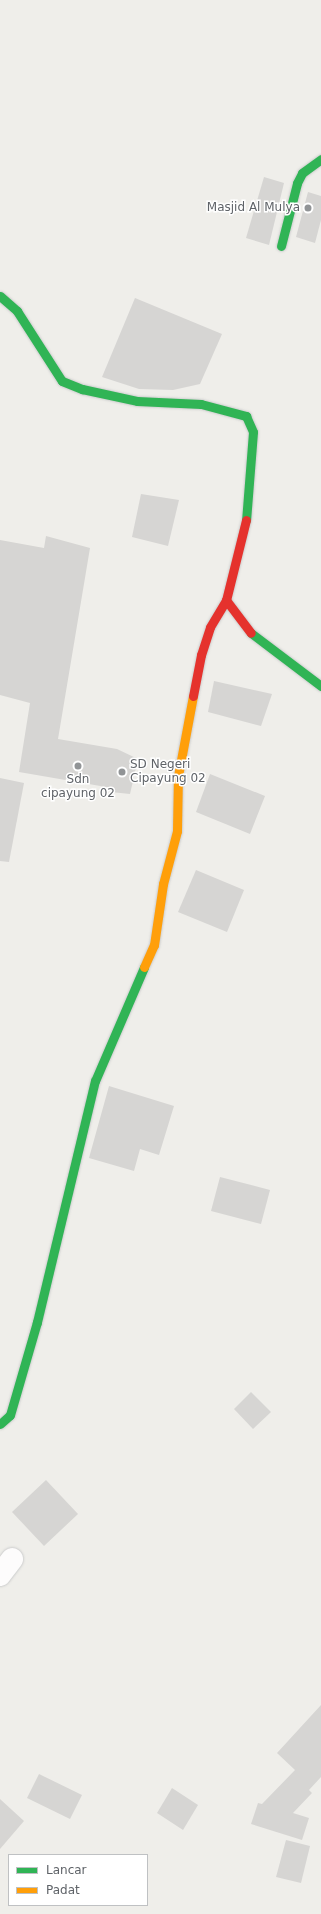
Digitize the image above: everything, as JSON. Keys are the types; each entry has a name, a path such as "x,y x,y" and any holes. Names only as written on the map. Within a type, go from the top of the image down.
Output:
{"street":[{"path":"281,246 297,183 302,173 321,159"},
{"path":"0,296 17,311 62,381 82,389 137,401 201,404 246,416 253,432 249,509 226,600 210,627 201,655 178,776 177,832 163,884 154,945 95,1081 37,1322 10,1415 0,1424"},
{"path":"226,600 247,630 321,686"}],"building":[{"path":"264,177 284,183 269,245 246,238"},
{"name":"Masjid Al Mulya","path":"308,192 321,196 321,220 315,243 296,237"},
{"path":"135,298 222,334 200,384 173,390 139,389 102,377"},
{"path":"141,494 179,500 168,546 132,537"},
{"path":"46,536 90,548 58,739 117,749 138,759 130,794 111,792 112,788 19,772 30,703 0,695 0,540 44,548"},
{"path":"214,681 272,694 261,726 208,712"},
{"path":"210,774 265,796 250,834 196,812"},
{"name":"Sdn cipayung 02","path":"0,778 24,783 9,862 0,861"},
{"path":"196,870 244,890 227,932 178,912"},
{"path":"109,1086 174,1106 159,1155 140,1149 134,1171 89,1158"},
{"path":"220,1177 270,1190 261,1224 211,1211"},
{"path":"251,1392 271,1412 253,1429 234,1409"},
{"path":"46,1480 78,1514 44,1546 12,1512"},
{"path":"321,1705 321,1777 309,1790 312,1793 293,1813 309,1818 302,1840 251,1824 258,1803 262,1804 295,1770 277,1753"},
{"path":"39,1774 82,1795 70,1819 27,1798"},
{"path":"172,1788 198,1805 183,1830 157,1813"},
{"path":"0,1799 24,1821 0,1849"},
{"path":"286,1840 310,1846 301,1883 276,1877"}],"traffic: fast":[{"path":"281,246 297,183 302,173 321,159"},
{"path":"0,296 17,311 62,381 82,389 137,401 201,404 246,416 253,432 246,520"},
{"path":"251,633 321,686"},
{"path":"0,1424 10,1415 37,1322 95,1081 144,967"}],"traffic: slow":[{"path":"144,967 154,945 163,884 177,831 178,776 193,696"}],"traffic: jam":[{"path":"246,520 226,600 251,633"},
{"path":"193,696 201,655 210,627 226,600"}],"place":[{"name":"Masjid Al Mulya","path":"308,208"},
{"name":"Sdn cipayung 02","path":"78,766"},
{"name":"SD Negeri Cipayung 02","path":"122,772"}]}
